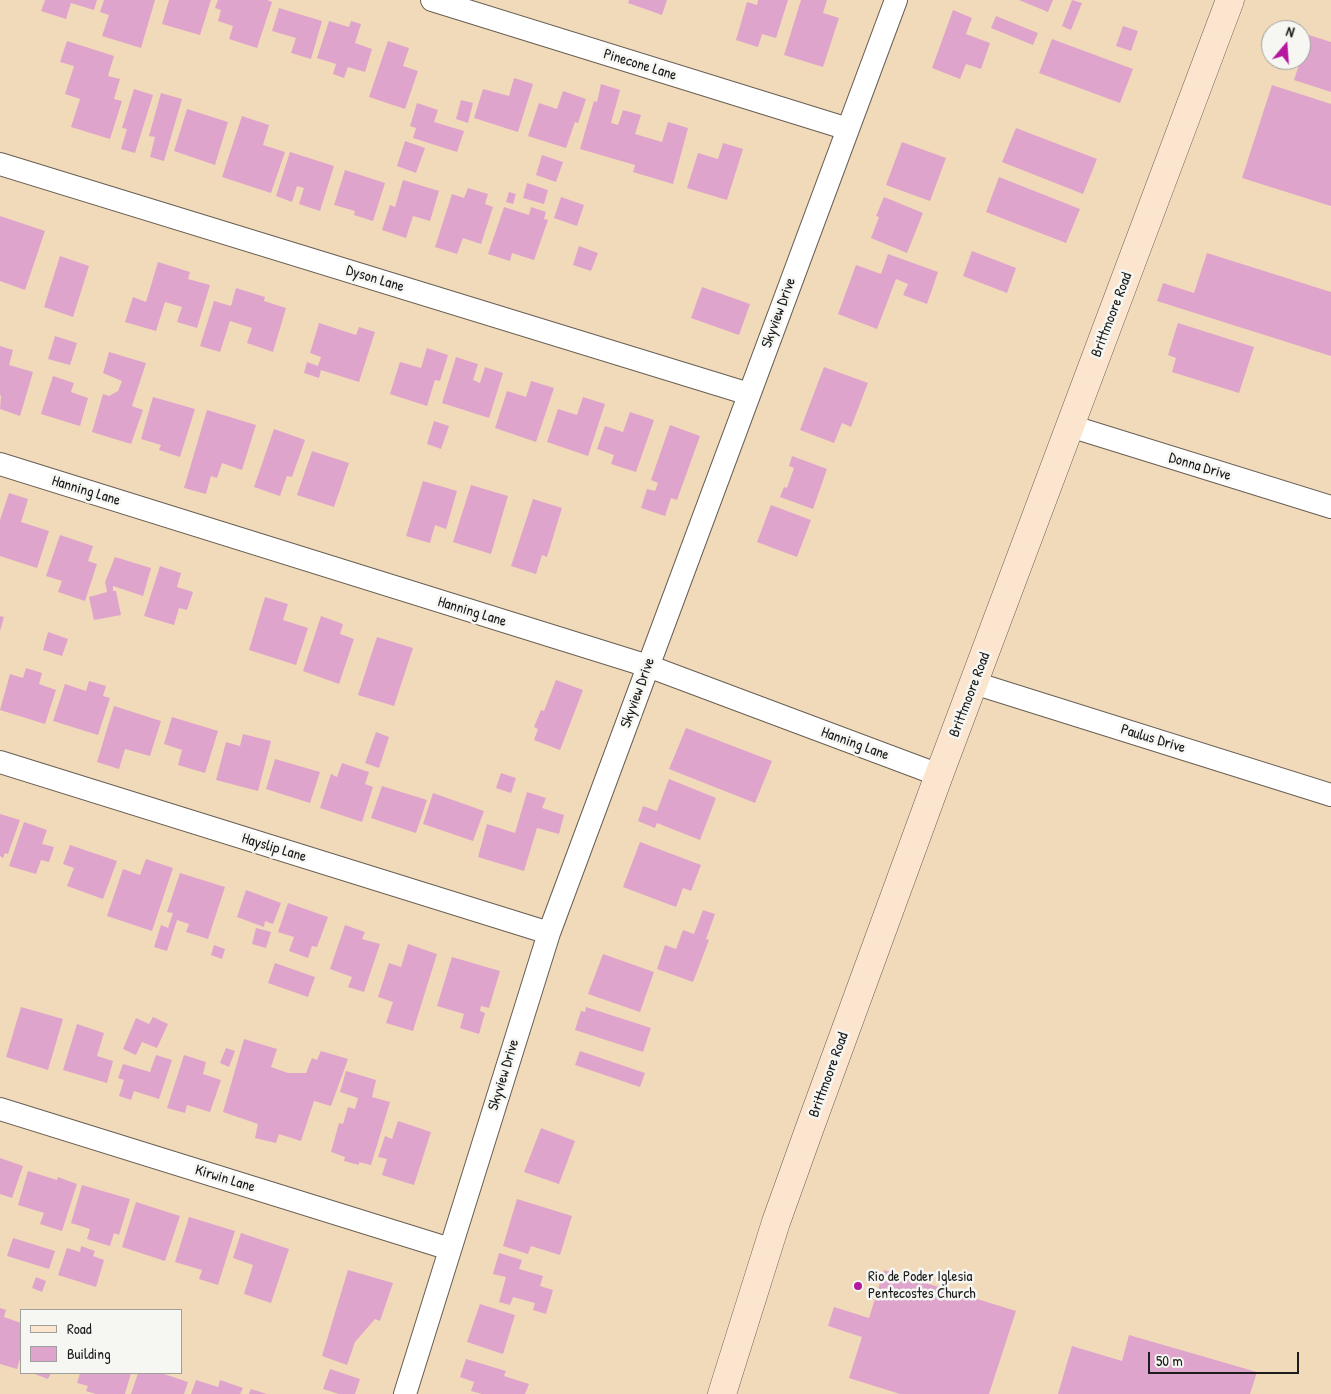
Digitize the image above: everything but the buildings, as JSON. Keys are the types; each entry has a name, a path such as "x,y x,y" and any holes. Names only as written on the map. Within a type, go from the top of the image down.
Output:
{"main road":[{"name":"Brittmoore Road","path":"722,1394 776,1222 845,1031 1230,0"}],"street":[{"name":"Pinecone Lane","path":"432,0 848,129"},
{"name":"Skyview Drive","path":"405,1394 548,933 896,0"},
{"name":"Dyson Lane","path":"0,164 749,394"},
{"name":"Donna Drive","path":"1070,426 1331,507"},
{"name":"Hanning Lane","path":"0,464 648,666 939,775"},
{"name":"Paulus Drive","path":"974,683 1331,795"},
{"name":"Hayslip Lane","path":"0,762 548,933"},
{"name":"Kirwin Lane","path":"0,1109 450,1249"}],"place":[{"name":"Rio de Poder Iglesia Pentecostes Church","path":"858,1286"}]}
